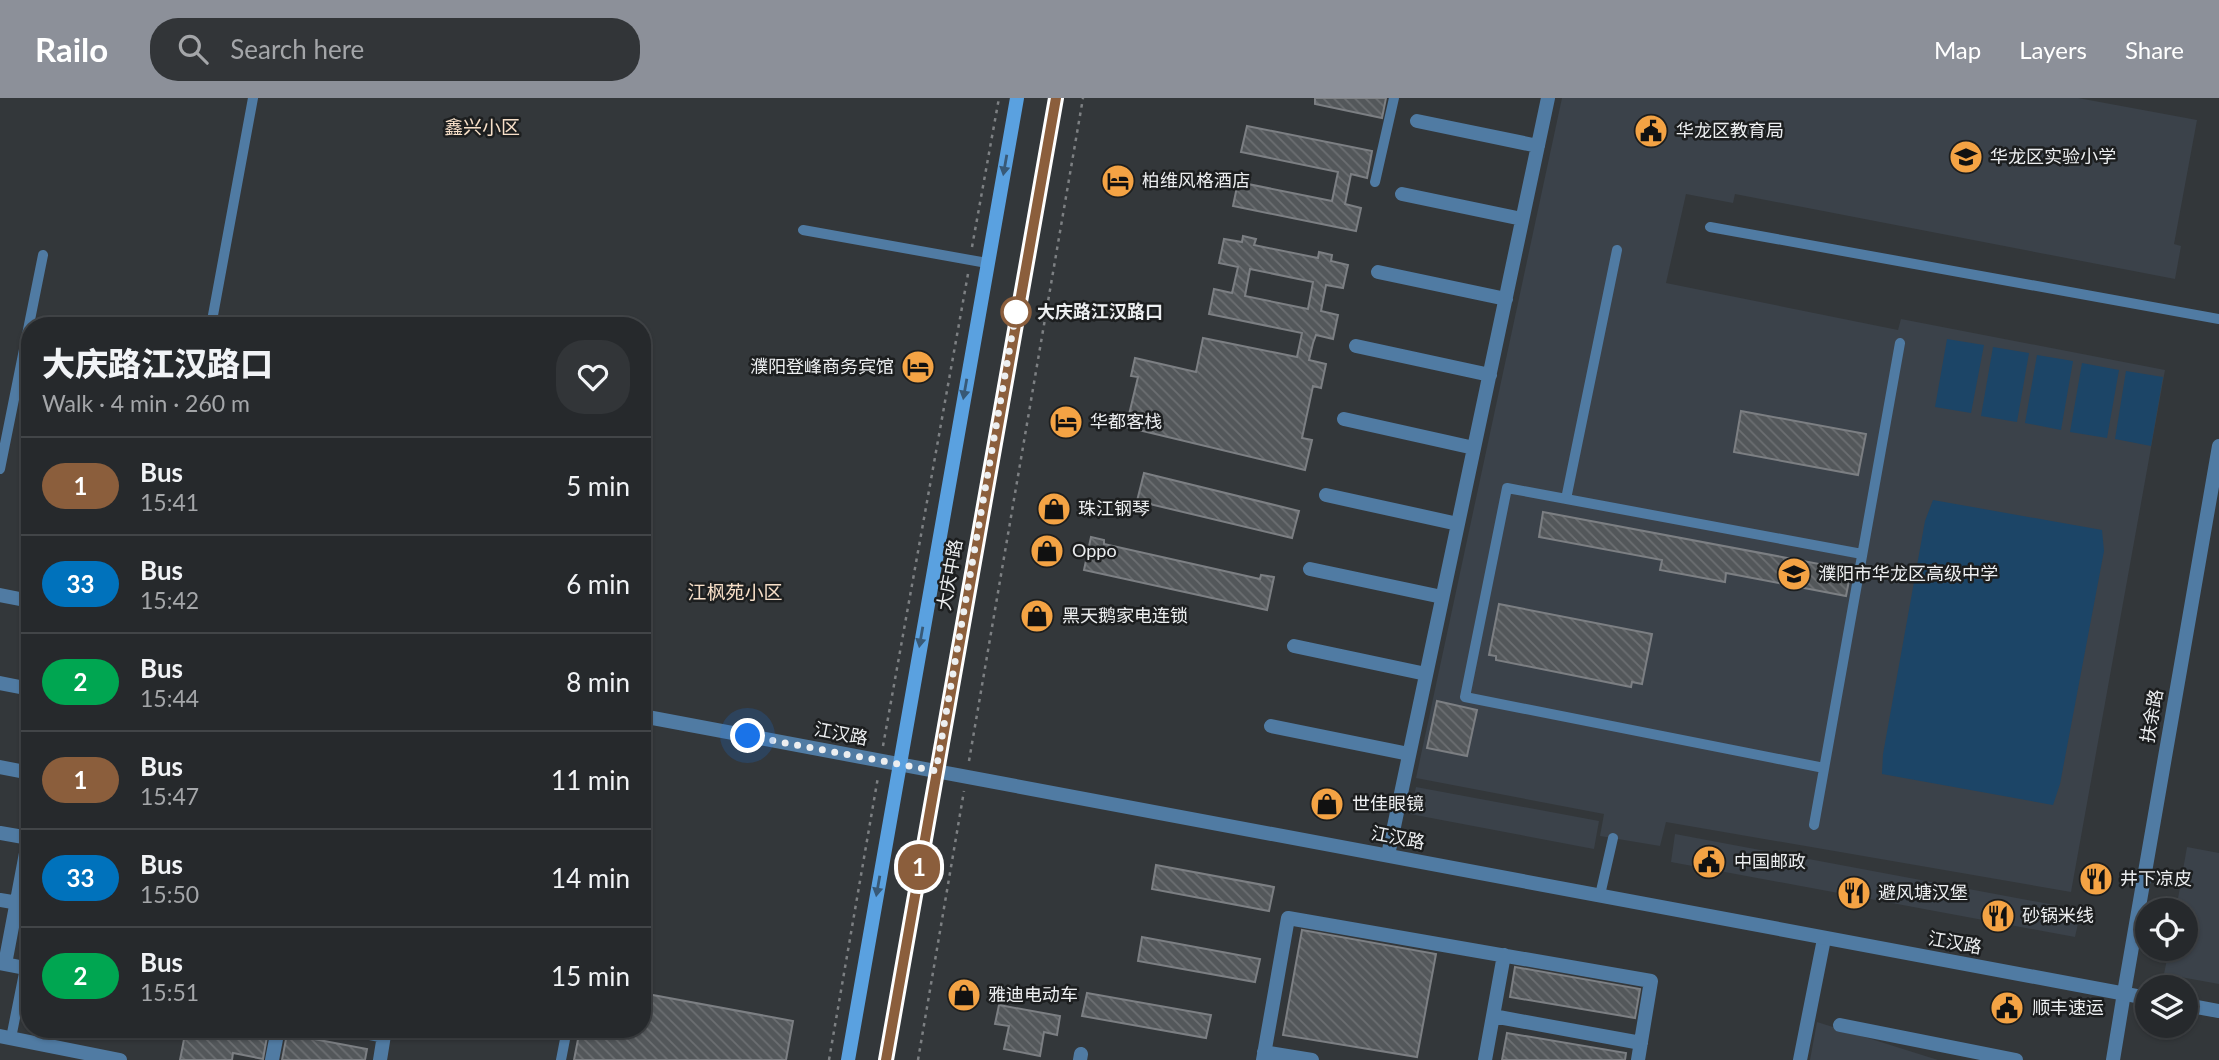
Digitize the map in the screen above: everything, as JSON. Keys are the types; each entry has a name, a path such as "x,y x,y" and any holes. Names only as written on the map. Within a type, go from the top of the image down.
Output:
{"main road":[{"name":"大庆中路","path":"848,1060 1017,98"},
{"name":"大庆中路","path":"886,1060 1056,98"}],"street":[{"path":"1388,855 1548,98"},
{"path":"1417,121 1538,146"},
{"path":"1402,194 1522,219"},
{"path":"1378,272 1506,299"},
{"path":"1356,346 1489,374"},
{"path":"1344,419 1474,448"},
{"name":"扶余路","path":"2113,1060 2219,446"},
{"path":"1326,495 1458,524"},
{"path":"1310,569 1442,597"},
{"path":"0,595 21,599"},
{"path":"1294,646 1426,674"},
{"path":"0,683 21,687"},
{"name":"江汉路","path":"651,718 2135,995"},
{"path":"1271,726 1409,754"},
{"path":"0,767 21,771"},
{"path":"0,833 21,834"},
{"path":"0,900 21,904"},
{"path":"21,910 3,963 21,967"},
{"path":"1312,1060 1263,1056 1288,918 1651,981 1638,1060"},
{"path":"1800,1060 1824,939"},
{"path":"1485,1060 1504,955"},
{"path":"2198,1007 2219,1011"},
{"path":"1493,1016 1641,1043"},
{"path":"1840,1026 2016,1060"},
{"path":"5,1037 120,1060"},
{"path":"272,1060 276,1038"},
{"path":"380,1060 384,1038"}],"lane":[{"path":"213,317 253,98"},
{"path":"1375,182 1394,98"},
{"path":"1710,227 2219,319"},
{"path":"803,230 987,263"},
{"path":"1566,499 1617,250"},
{"path":"30,317 43,255"},
{"path":"1814,825 1900,343"},
{"path":"0,468 21,364"},
{"path":"1824,768 1465,697 1507,488 1862,554"},
{"path":"1600,895 1613,838"},
{"path":"5,1037 21,987"},
{"path":"561,1060 565,1038"}],"path":[{"path":"829,1060 999,98"},
{"path":"918,1060 1083,98"}],"shaded area":[{"name":"濮阳市华龙区高级中学","path":"1562,98 2078,98 2197,120 2174,244 2181,246 2175,279 1735,194 1733,203 1686,194 1666,283 1898,330 1901,319 2165,370 2071,892 1666,822 1660,846 1600,836 1604,814 1416,778"},
{"path":"1947,339 1984,345 1971,413 1935,407"},
{"path":"1993,347 2029,353 2017,422 1981,416"},
{"path":"2037,355 2073,361 2061,430 2025,423"},
{"path":"2082,363 2119,370 2107,438 2070,432"},
{"path":"2126,371 2163,377 2151,446 2115,439"},
{"path":"1933,500 2102,530 2104,551 2060,784 2053,805 1882,774 1883,754 1925,521"},
{"path":"1416,787 1599,821 1594,849 1410,814"},
{"path":"1675,834 2081,910 2075,937 1671,862"},
{"path":"2187,847 2219,853 2219,984 2198,980 2198,975 2164,974 2167,961 2198,961 2198,898 2178,898"},
{"path":"1817,1022 1938,1060 1810,1060"}],"building":[{"path":"1315,98 1386,98 1382,118 1315,104"},
{"path":"1247,126 1372,151 1367,178 1351,174 1345,204 1361,208 1356,231 1233,206 1238,182 1332,201 1338,172 1241,152"},
{"path":"1243,236 1256,239 1254,245 1318,258 1319,252 1332,255 1331,261 1348,265 1343,288 1326,285 1321,311 1338,315 1333,339 1316,335 1309,360 1326,364 1321,388 1313,386 1302,438 1312,440 1305,470 1126,427 1138,377 1131,376 1135,358 1196,372 1203,338 1297,357 1302,333 1209,314 1214,289 1232,293 1238,267 1219,263 1224,239 1242,242","holes":["1250,269 1313,282 1308,309 1245,296"]},
{"path":"1741,411 1866,434 1858,475 1734,452"},
{"path":"1144,473 1299,511 1292,538 1137,501"},
{"path":"1543,512 1851,570 1846,596 1726,573 1725,582 1660,570 1662,560 1539,537"},
{"path":"1091,537 1104,540 1104,544 1260,579 1261,575 1274,577 1267,610 1084,570"},
{"path":"1499,604 1652,634 1642,684 1632,682 1631,687 1496,660 1496,656 1489,655"},
{"path":"1437,701 1477,710 1467,756 1427,748"},
{"path":"1156,865 1274,887 1269,911 1152,889"},
{"path":"1302,930 1436,954 1417,1057 1283,1035"},
{"path":"1142,937 1260,959 1255,982 1138,961"},
{"path":"1515,967 1640,989 1635,1018 1510,997"},
{"path":"1087,993 1211,1015 1206,1038 1082,1016"},
{"path":"651,995 793,1021 786,1060 574,1060 578,1038 651,1038"},
{"path":"999,1005 1060,1016 1057,1035 1044,1032 1040,1056 1004,1049 1009,1026 995,1024"},
{"path":"1507,1033 1626,1053 1625,1060 1502,1060"},
{"path":"184,1038 267,1038 263,1059 233,1053 232,1060 180,1060"},
{"path":"286,1038 308,1038 367,1049 365,1060 282,1060"}],"bus line":[{"name":"1","path":"886,1060 988,470 1056,98"}],"place":[{"name":"华龙区教育局","path":"1651,131"},
{"name":"华龙区实验小学","path":"1966,157"},
{"name":"柏维风格酒店","path":"1118,181"},
{"name":"大庆路江汉路口","path":"1016,312"},
{"name":"濮阳登峰商务宾馆","path":"918,367"},
{"name":"华都客栈","path":"1066,422"},
{"name":"珠江钢琴","path":"1054,509"},
{"name":"Oppo","path":"1047,551"},
{"name":"濮阳市华龙区高级中学","path":"1794,574"},
{"name":"黑天鹅家电连锁","path":"1037,616"},
{"name":"世佳眼镜","path":"1327,804"},
{"name":"中国邮政","path":"1709,862"},
{"name":"井下凉皮","path":"2096,879"},
{"name":"避风塘汉堡","path":"1854,893"},
{"name":"砂锅米线","path":"1998,916"},
{"name":"雅迪电动车","path":"964,995"},
{"name":"顺丰速运","path":"2007,1008"}],"district":[{"name":"鑫兴小区","path":"482,127"},
{"name":"江枫苑小区","path":"735,592"}],"route":[{"path":"748,736 936,771 1017,310 1016,312"}]}
